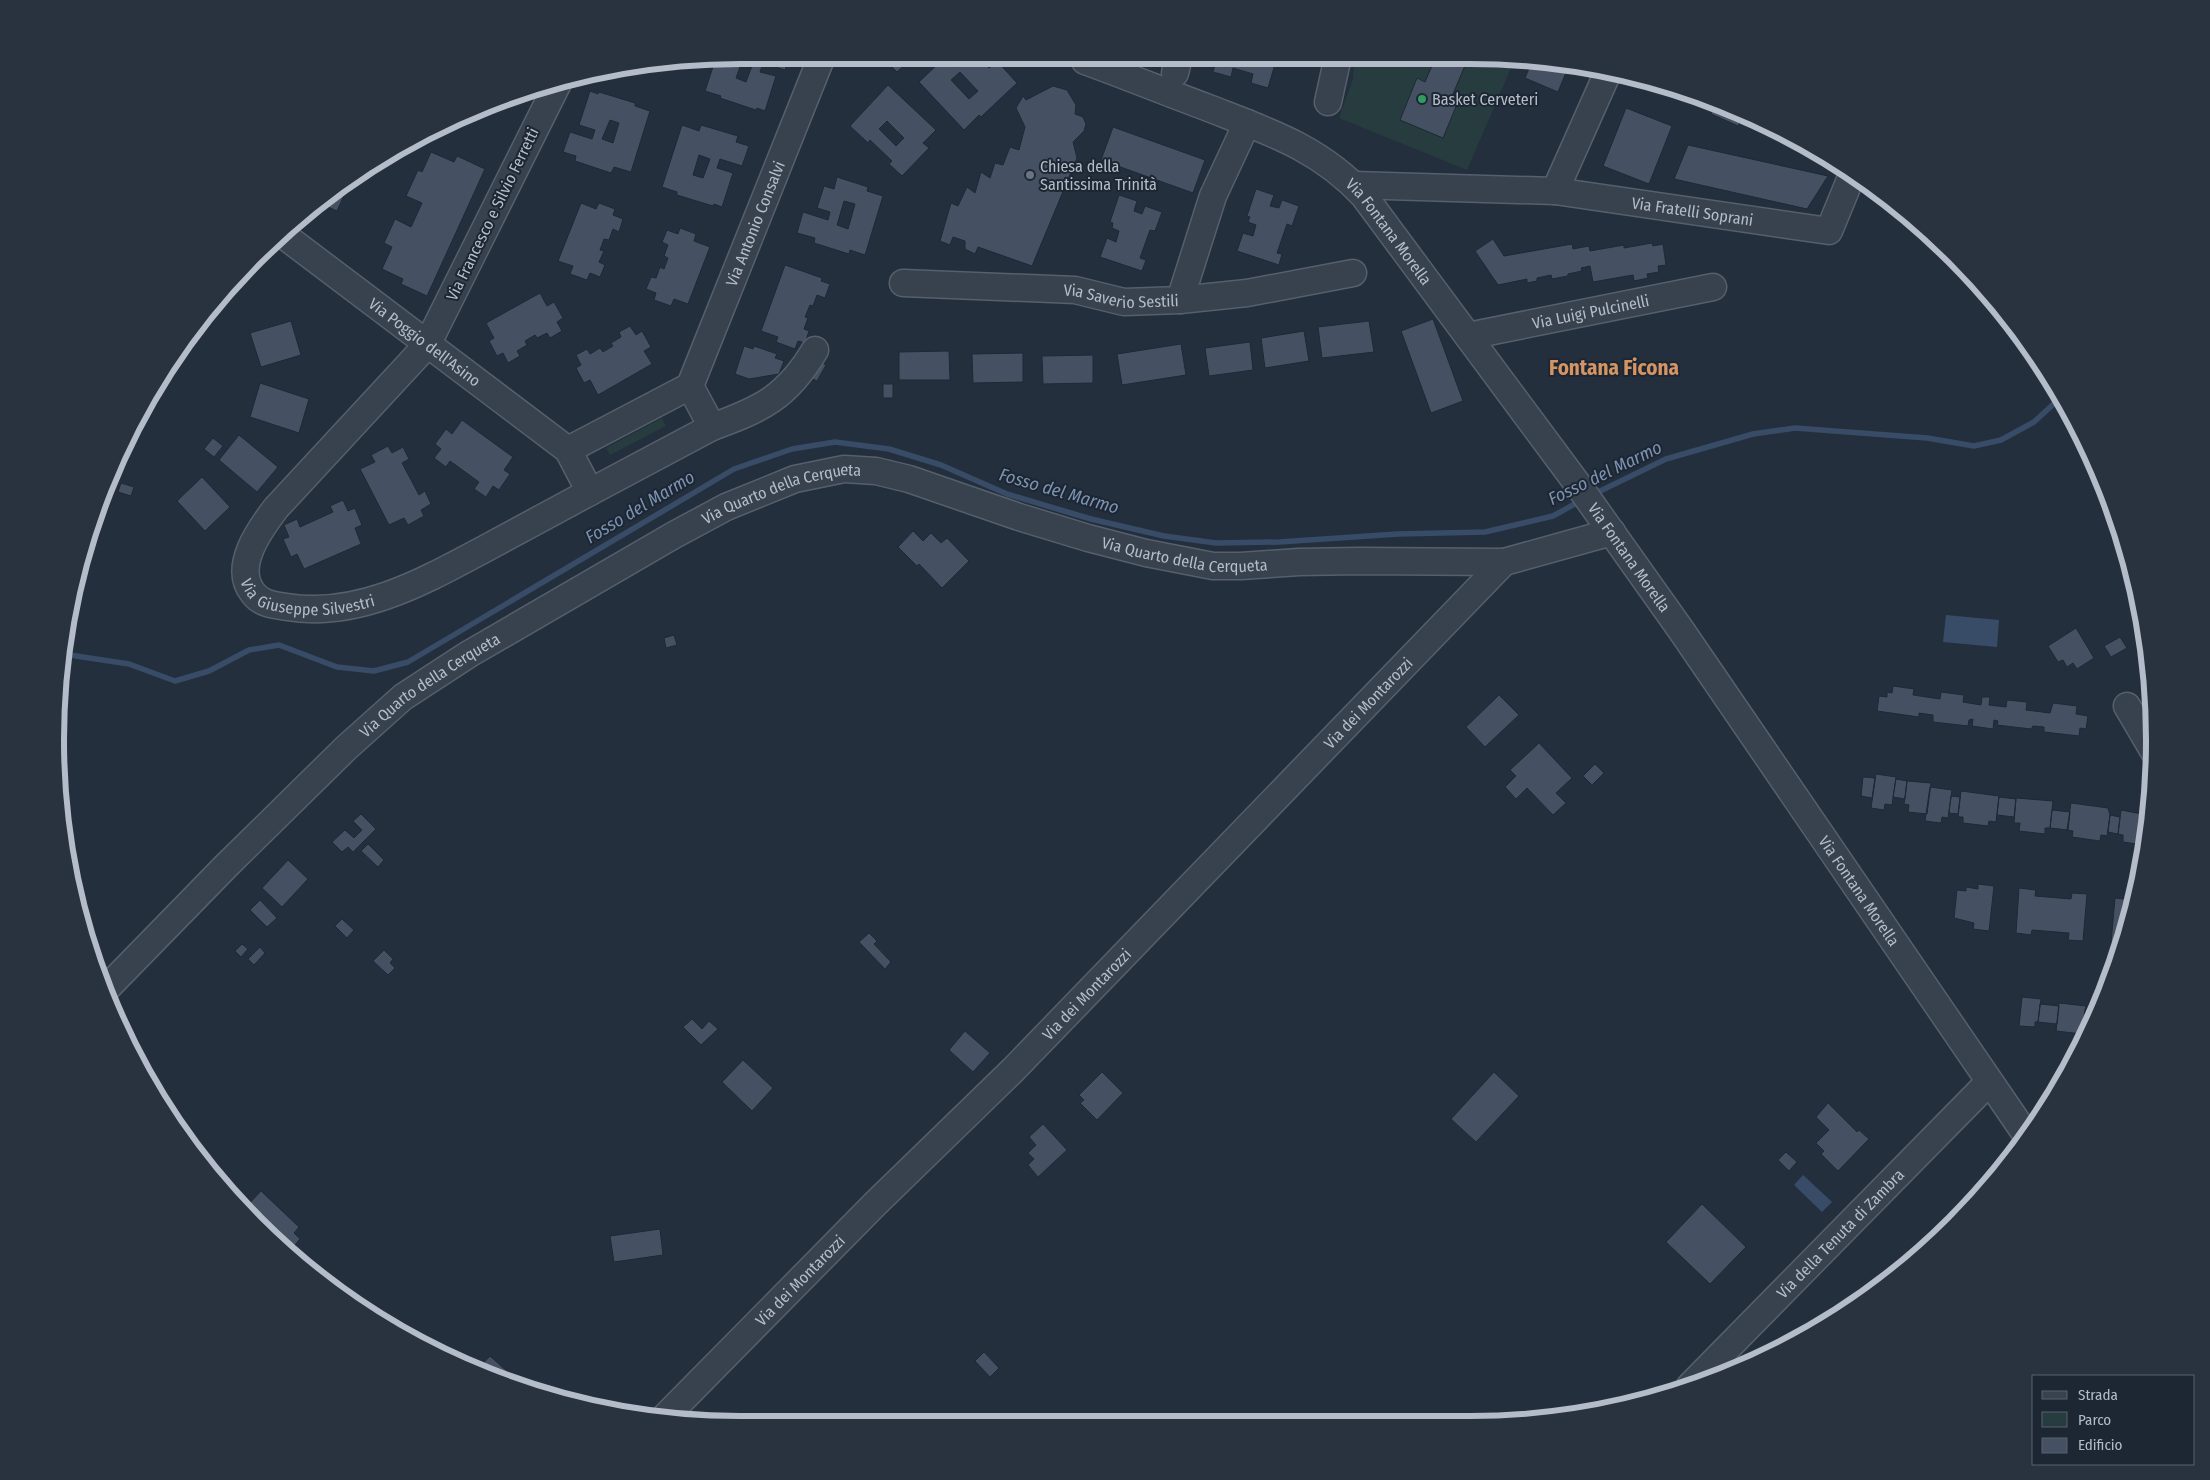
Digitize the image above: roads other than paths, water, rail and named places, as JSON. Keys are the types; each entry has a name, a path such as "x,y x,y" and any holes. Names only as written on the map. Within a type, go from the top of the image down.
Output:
{"street":[{"name":"Via Antonio Consalvi","path":"690,386 819,64"},
{"name":"Via Fontana Morella","path":"1093,64 1247,123 1312,152 1334,167 1354,185 1386,224 1576,482 2023,1130"},
{"path":"1328,102 1336,64"},
{"path":"1555,191 1605,78"},
{"name":"Via Francesco e Silvio Ferretti","path":"427,345 554,90"},
{"name":"Via Saverio Sestili","path":"904,283 1075,290 1124,302 1180,300 1213,196 1247,123"},
{"name":"Via Fratelli Soprani","path":"1354,185 1555,191 1831,224 1850,181"},
{"name":"Via Poggio dell'Asino","path":"287,238 568,450"},
{"path":"1180,300 1247,292 1353,273"},
{"name":"Via Luigi Pulcinelli","path":"1468,336 1713,287"},
{"name":"Via Giuseppe Silvestri","path":"427,345 287,496 265,523 249,554 246,570 247,583 256,596 271,604 314,610 339,608 381,598 454,565 712,428 753,411 775,398 793,381 815,350"},
{"path":"590,492 568,450 690,386 712,428"},
{"name":"Via Quarto della Cerqueta","path":"110,985 226,866 332,762 403,697 469,654 674,534 726,507 795,479 844,469 876,470 910,479 1026,520 1088,538 1146,553 1213,566 1359,561 1504,562 1606,525"},
{"name":"Via dei Montarozzi","path":"670,1412 870,1210 1013,1070 1504,562"},
{"path":"2127,706 2146,738"},
{"name":"Via della Tenuta di Zambra","path":"1701,1375 1989,1082"}],"water":[{"path":"1946,615 1999,620 1997,647 1943,642"},
{"path":"1803,1175 1832,1202 1822,1212 1794,1185"}],"waterway":[{"name":"Fosso del Marmo","path":"1592,495 1666,459 1753,434 1795,428 1927,438 1974,446 2001,440 2034,422 2056,402"},
{"name":"Fosso del Marmo","path":"70,655 129,664 175,681 209,671 249,650 279,645 337,667 374,671 408,662 734,469 792,449 835,442 889,449 941,465 1007,494 1091,519 1164,536 1216,543 1279,542 1398,534 1485,532 1553,516 1582,500"}],"place":[{"name":"Basket Cerveteri","path":"1422,99"},
{"name":"Chiesa della Santissima Trinità","path":"1030,175"}],"district":[{"name":"Fontana Ficona","path":"1614,368"}]}
